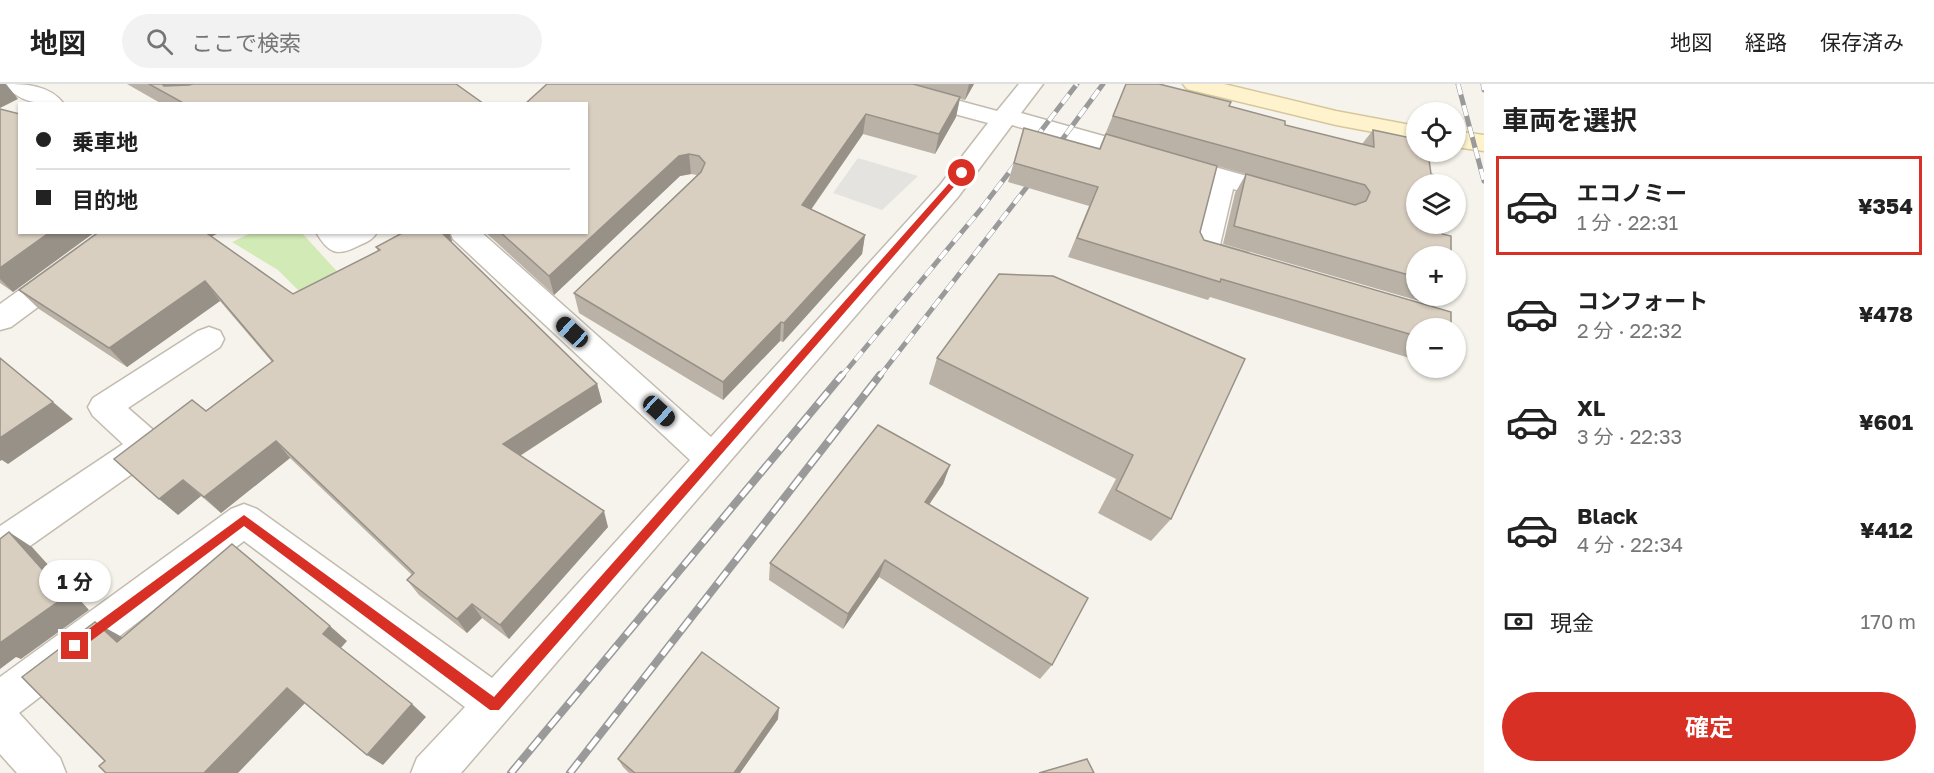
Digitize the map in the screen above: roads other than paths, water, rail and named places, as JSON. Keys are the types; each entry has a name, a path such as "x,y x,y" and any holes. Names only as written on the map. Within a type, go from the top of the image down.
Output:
{"street":[{"path":"18,84 49,102"},
{"path":"870,84 1004,118 1309,202"},
{"path":"432,773 495,705 949,191 1031,84"},
{"path":"1195,84 1336,118 1406,131"},
{"path":"1466,141 1484,143"},
{"path":"1222,178 1205,251 1262,268"},
{"path":"0,319 117,234"},
{"path":"331,234 340,244 360,234"},
{"path":"466,234 563,308 712,459"},
{"path":"0,546 147,446 104,407 209,339"},
{"path":"0,702 244,520 495,705"},
{"path":"0,722 45,773"}],"railway":[{"path":"841,377 981,209 1077,84"},
{"path":"1053,152 1103,84"},
{"path":"1458,84 1484,181"},
{"path":"1483,84 1484,90"},
{"path":"879,377 1037,174"},
{"path":"511,773 842,375"},
{"path":"570,773 880,375"}]}
